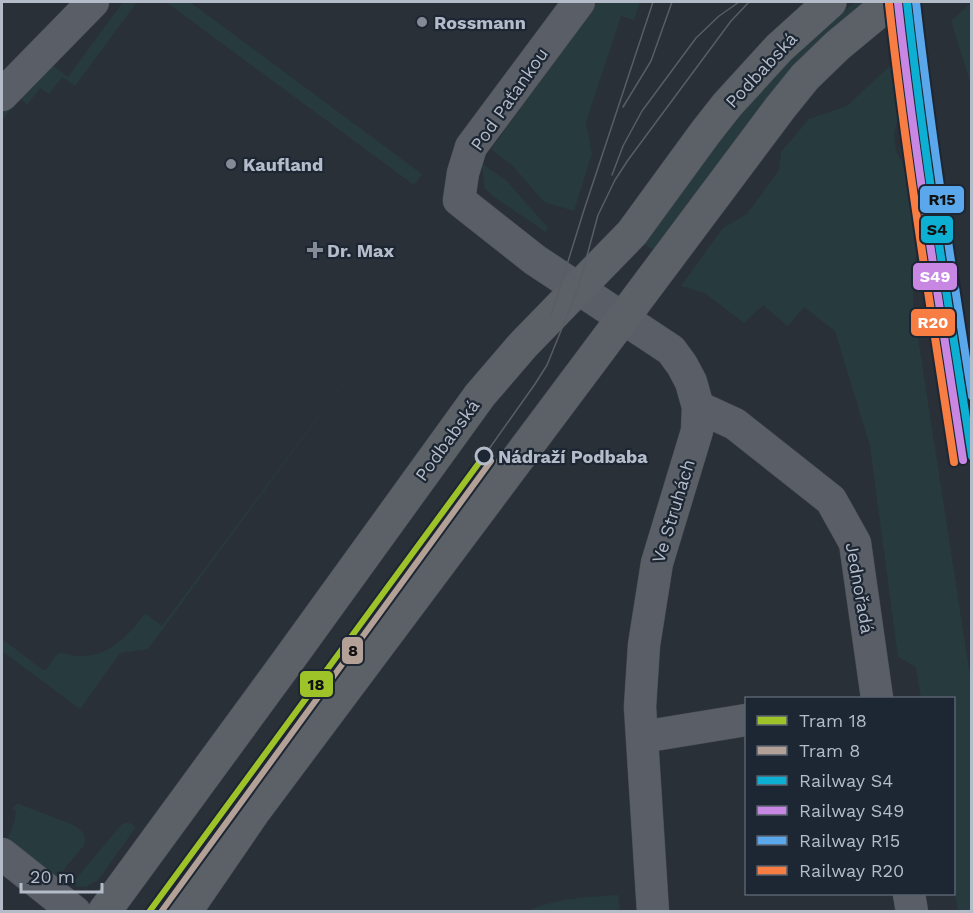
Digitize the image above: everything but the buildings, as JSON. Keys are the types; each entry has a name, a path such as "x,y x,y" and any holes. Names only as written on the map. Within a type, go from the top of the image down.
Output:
{"main road":[{"name":"Podbabská","path":"104,912 472,405 523,345 632,233 727,105 779,48 830,2"},
{"name":"Podbabská","path":"184,912 249,819 780,108 805,77 837,46 890,2"}],"street":[{"path":"2,95 93,2"},
{"name":"Pod Paťankou","path":"578,289 535,260 459,200 463,173 471,147 579,2"},
{"name":"Ve Struhách","path":"578,289 671,350 691,382 698,407 697,431 657,563 644,645 640,707 653,912"},
{"name":"Jednořadá","path":"698,407 735,424 831,500 855,543 876,691"},
{"path":"642,737 745,720"},
{"path":"2,854 75,912"},
{"path":"909,895 912,912"}],"green space":[{"path":"123,2 137,2 75,86 62,77 49,94 40,88 27,105 21,99 2,119 2,114 51,64 68,77"},
{"path":"166,2 190,2 422,174 414,185"},
{"path":"598,2 640,2 634,20 621,16 586,122 592,154 574,211 544,202 512,165 491,149"},
{"path":"855,2 869,2 654,250 644,244 733,125 775,76 797,53"},
{"path":"971,3 971,85 951,21"},
{"path":"896,60 901,105 894,134 896,151 908,172 919,235 914,269 913,305 971,682 971,911 958,911 955,892 955,697 921,697 916,667 898,657 870,446 835,331 804,307 788,326 763,305 744,323 705,293 681,286 723,228 747,214 779,170 781,152 809,119 847,106"},
{"path":"482,164 507,181 548,228 546,232 493,196 485,188"},
{"path":"385,326 148,649 120,653 80,709 2,651 2,639 46,670 58,653 88,656 107,650 124,638 146,614 162,626"},
{"path":"17,804 71,824 84,835 84,845 57,878 8,845 16,811 12,808"},
{"path":"125,823 136,827 98,880 86,887 70,886 121,825"},
{"path":"618,895 620,911 527,911 561,901"}],"tram line":[{"path":"551,316 653,2"},
{"path":"623,107 651,61 672,2"},
{"path":"612,175 623,146 642,111 696,38 719,16 739,2"},
{"path":"484,456 547,365 578,289 598,215 615,180 731,21 749,2"},
{"name":"18","path":"149,912 484,456"},
{"name":"8","path":"161,912 491,461"}],"rail line":[{"name":"S4","path":"907,2 945,286 972,456"},
{"name":"R15","path":"916,2 928,101 972,396"},
{"name":"S49","path":"898,3 920,175 963,460"},
{"name":"R20","path":"889,4 911,176 954,462"}],"place":[{"name":"Rossmann","path":"422,22"},
{"name":"Kaufland","path":"231,164"},
{"name":"Dr. Max","path":"315,250"},
{"name":"Nádraží Podbaba","path":"484,456"}]}
